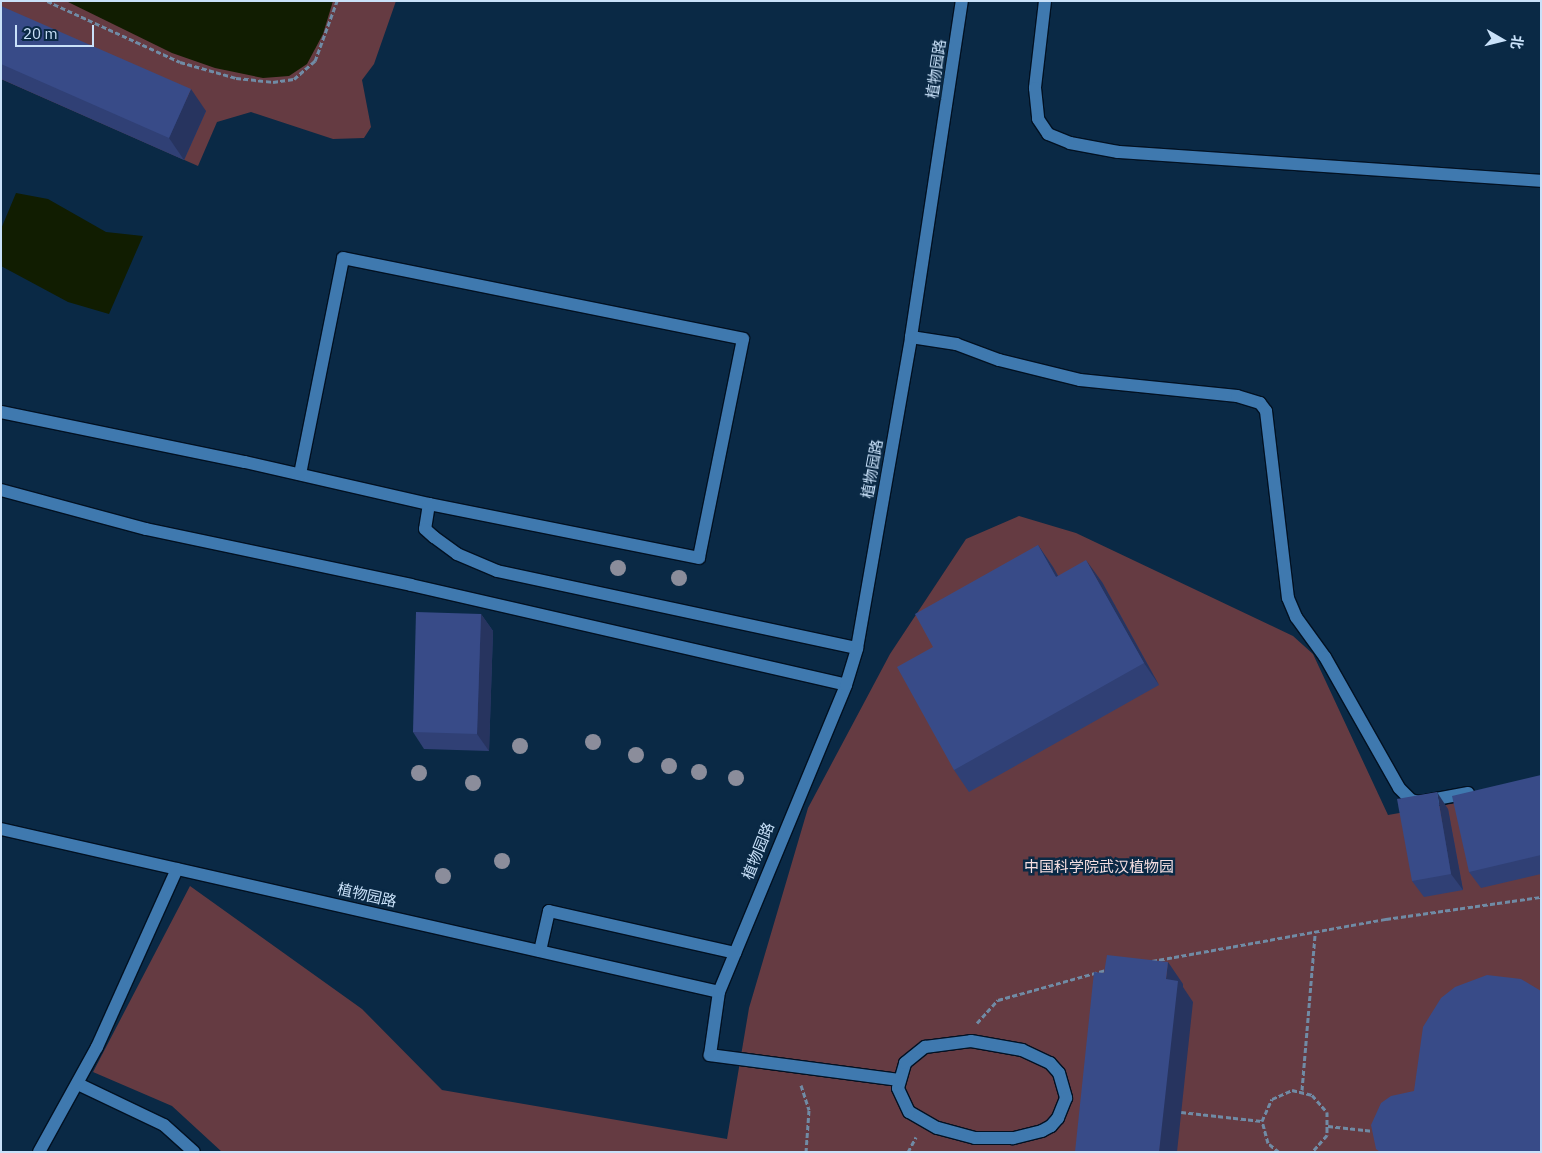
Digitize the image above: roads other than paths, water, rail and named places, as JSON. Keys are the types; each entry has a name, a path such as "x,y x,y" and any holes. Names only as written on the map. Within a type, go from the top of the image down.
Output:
{"street":[{"name":"植物园路","path":"1,829 719,992 846,685 858,648 911,337 962,1"},
{"path":"1045,1 1035,88 1038,119 1048,134 1070,143 1118,152 1541,181"},
{"path":"1,412 300,474 429,504 698,558 743,339 343,258 300,474"},
{"path":"911,337 956,344 999,360 1080,380 1237,396 1260,403 1266,411 1286,580 1296,617 1325,657 1398,788 1411,800 1420,802 1483,790"},
{"path":"1,490 146,529 412,584 846,685"},
{"path":"429,504 425,528 457,554 497,572 858,648"},
{"path":"39,1152 78,1084 177,869"},
{"path":"540,951 550,911 735,953"},
{"path":"719,992 710,1055 899,1080"},
{"path":"955,1042 988,1042 1022,1050 1050,1063 1059,1073 1066,1098 1058,1118 1042,1131 1013,1138 975,1138 937,1128 909,1112 902,1101 899,1080 905,1063 925,1047 955,1042"},
{"path":"78,1084 164,1125 194,1152"}],"park label":[{"name":"中国科学院武汉植物园","path":"1099,867"}]}
